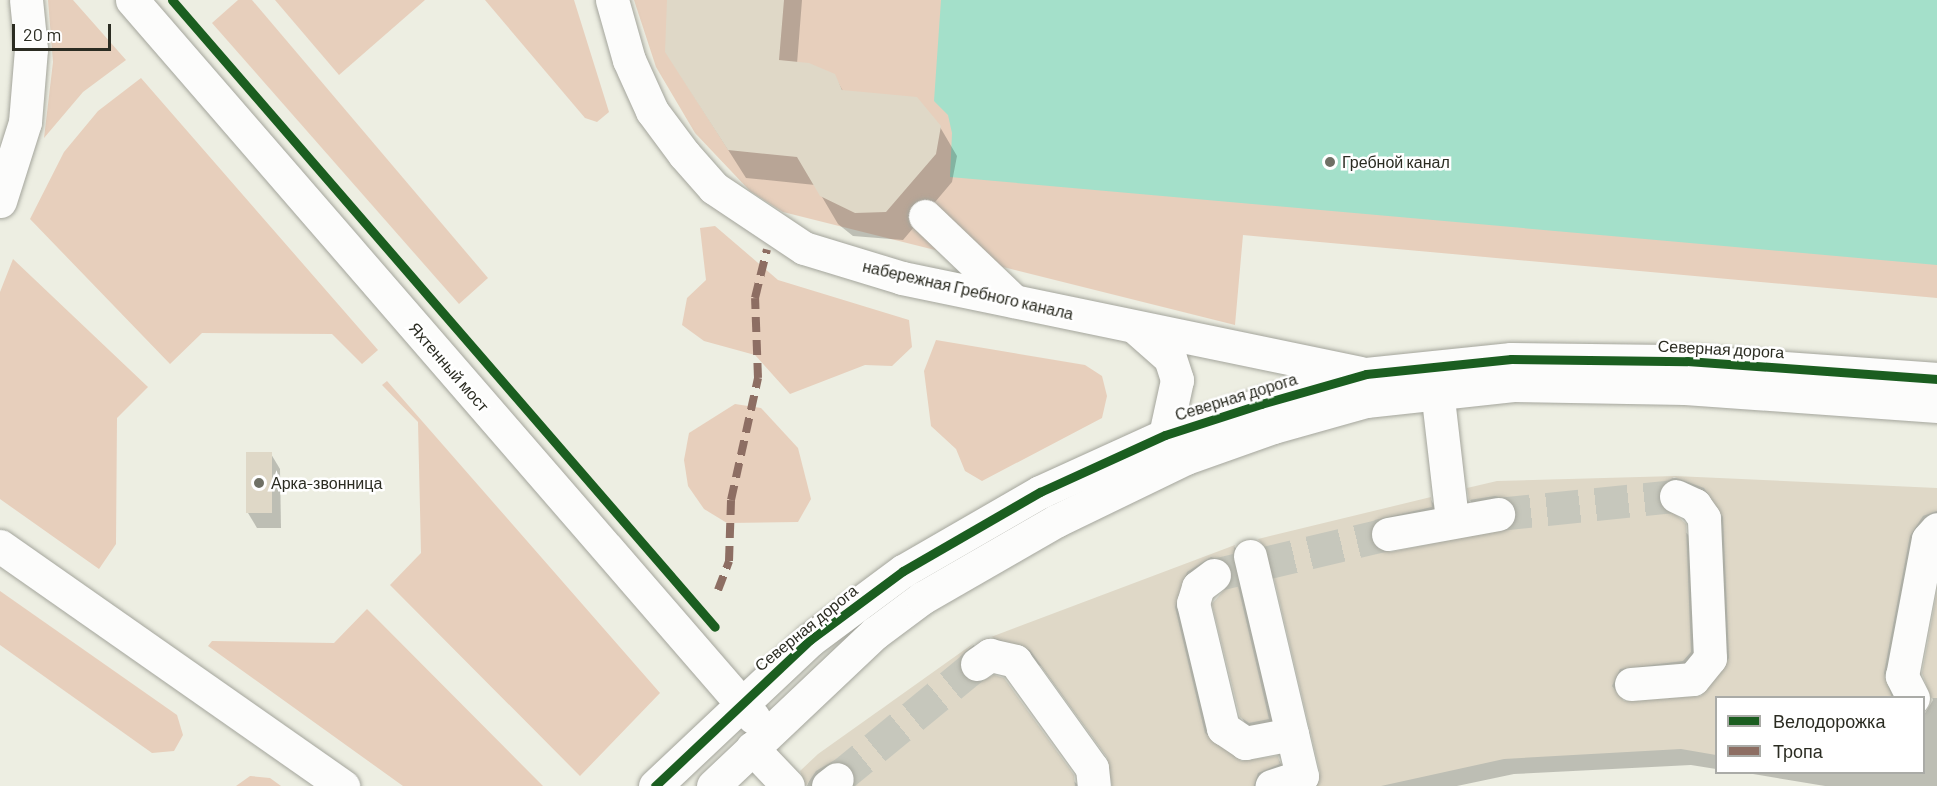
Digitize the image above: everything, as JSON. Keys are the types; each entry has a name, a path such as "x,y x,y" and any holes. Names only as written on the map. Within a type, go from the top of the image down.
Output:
{"street":[{"path":"0,201 25,122 30,49 26,0"},
{"name":"Яхтенный мост","path":"132,0 739,701 788,786"},
{"name":"набережная Гребного канала","path":"612,0 629,60 652,111 714,188 804,248 903,278 1134,327 1373,386"},
{"path":"925,216 1014,302"},
{"name":"набережная Гребного канала","path":"1134,327 1170,358 1177,380 1171,449"},
{"name":"Северная дорога","path":"655,786 739,701 810,640 903,572 1040,492 1171,449 1373,386 1511,359 1687,361 1937,379"},
{"name":"Северная дорога","path":"1373,386 1437,390 1685,388 1937,406"},
{"path":"1437,390 1452,519"},
{"name":"Северная дорога","path":"713,786 875,633 922,598 1171,449"},
{"path":"1631,684 1693,679 1710,658 1704,518 1695,505 1677,496"},
{"path":"1388,534 1452,519 1498,514"},
{"path":"1919,696 1902,676 1928,539 1937,529"},
{"path":"0,546 343,786"},
{"path":"1250,556 1302,776 1272,786"},
{"path":"1212,575 1193,603 1224,728 1237,740 1259,742 1292,734"},
{"path":"980,661 1015,661 1092,768 1094,786"}],"shaded area":[{"path":"48,0 73,0 126,60 83,92 44,138 53,62"},
{"path":"238,0 252,0 488,278 459,304 212,23"},
{"path":"275,0 425,0 339,75"},
{"path":"485,0 574,0 609,112 597,122 585,118"},
{"name":"Гребной канал","path":"634,0 1937,0 1937,298 1243,235 1235,325 783,212 750,191 695,133 656,67"},
{"name":"Гребной канал","path":"941,0 1937,0 1937,265 950,177 952,133 948,115 934,101"},
{"path":"141,78 378,350 362,364 332,334 202,333 170,364 30,219 64,152 98,111"},
{"path":"715,226 778,280 909,320 912,347 892,366 865,365 790,394 755,355 704,341 682,325 687,298 706,280 700,228"},
{"path":"13,259 148,387 117,418 116,544 99,569 0,499 0,292"},
{"path":"936,340 1085,365 1102,376 1107,396 1102,418 982,481 965,471 956,449 931,426 924,371"},
{"path":"387,381 660,693 580,776 390,585 421,553 418,422 382,385"},
{"path":"735,404 761,408 798,448 811,499 798,522 727,523 704,509 688,486 684,460 689,433"},
{"path":"0,591 177,715 183,735 174,751 152,753 0,645"},
{"path":"367,609 543,786 403,786 208,646 212,641 334,643"},
{"path":"250,776 270,778 281,786 236,786"}],"building":[{"path":"667,0 784,0 779,60 809,63 835,74 842,90 917,97 941,126 936,154 886,212 855,213 820,196 797,157 728,150 665,52"},
{"name":"Арка-звонница","path":"246,452 272,452 272,513 246,513"},
{"path":"1675,476 1937,488 1937,511 1923,516 1910,536 1884,673 1891,696 1715,696 1715,755 1681,749 1504,759 1381,786 1317,786 1320,772 1268,552 1258,539 1431,497 1432,507 1375,520 1370,528 1373,546 1391,552 1511,528 1516,511 1512,501 1495,496 1469,500 1467,488 1497,481","holes":["1674,477 1704,488 1723,517 1729,658 1701,696 1624,701 1612,686 1620,669 1683,661 1691,652 1686,524 1657,498 1659,487"]},
{"path":"1235,545 1232,560 1269,719 1249,723 1240,717 1212,604 1231,582 1229,563 1211,557 1187,572 1175,607 1205,733 1241,761 1278,756 1280,764 1258,773 1254,786 1112,786 1107,757 1030,650 991,637"},
{"path":"1937,592 1937,698 1931,698 1922,673"},
{"path":"974,643 960,657 962,675 978,683 994,675 1004,678 1074,775 1075,786 854,786 852,768 835,760 816,771 806,786 800,771 818,754"}],"tunnel":[{"path":"1498,514 1676,496"},
{"path":"1214,575 1388,534"},
{"path":"837,779 977,664"}],"marked path":[{"path":"718,590 729,561 731,500 758,378 755,298 767,249"}],"cycle path":[{"path":"172,0 715,627"},
{"path":"655,786 810,640 903,571 1040,492 1165,435 1261,404 1366,374 1511,359 1687,361 1937,379"}],"place":[{"name":"Гребной канал","path":"1330,162"},
{"name":"Арка-звонница","path":"259,483"}]}
